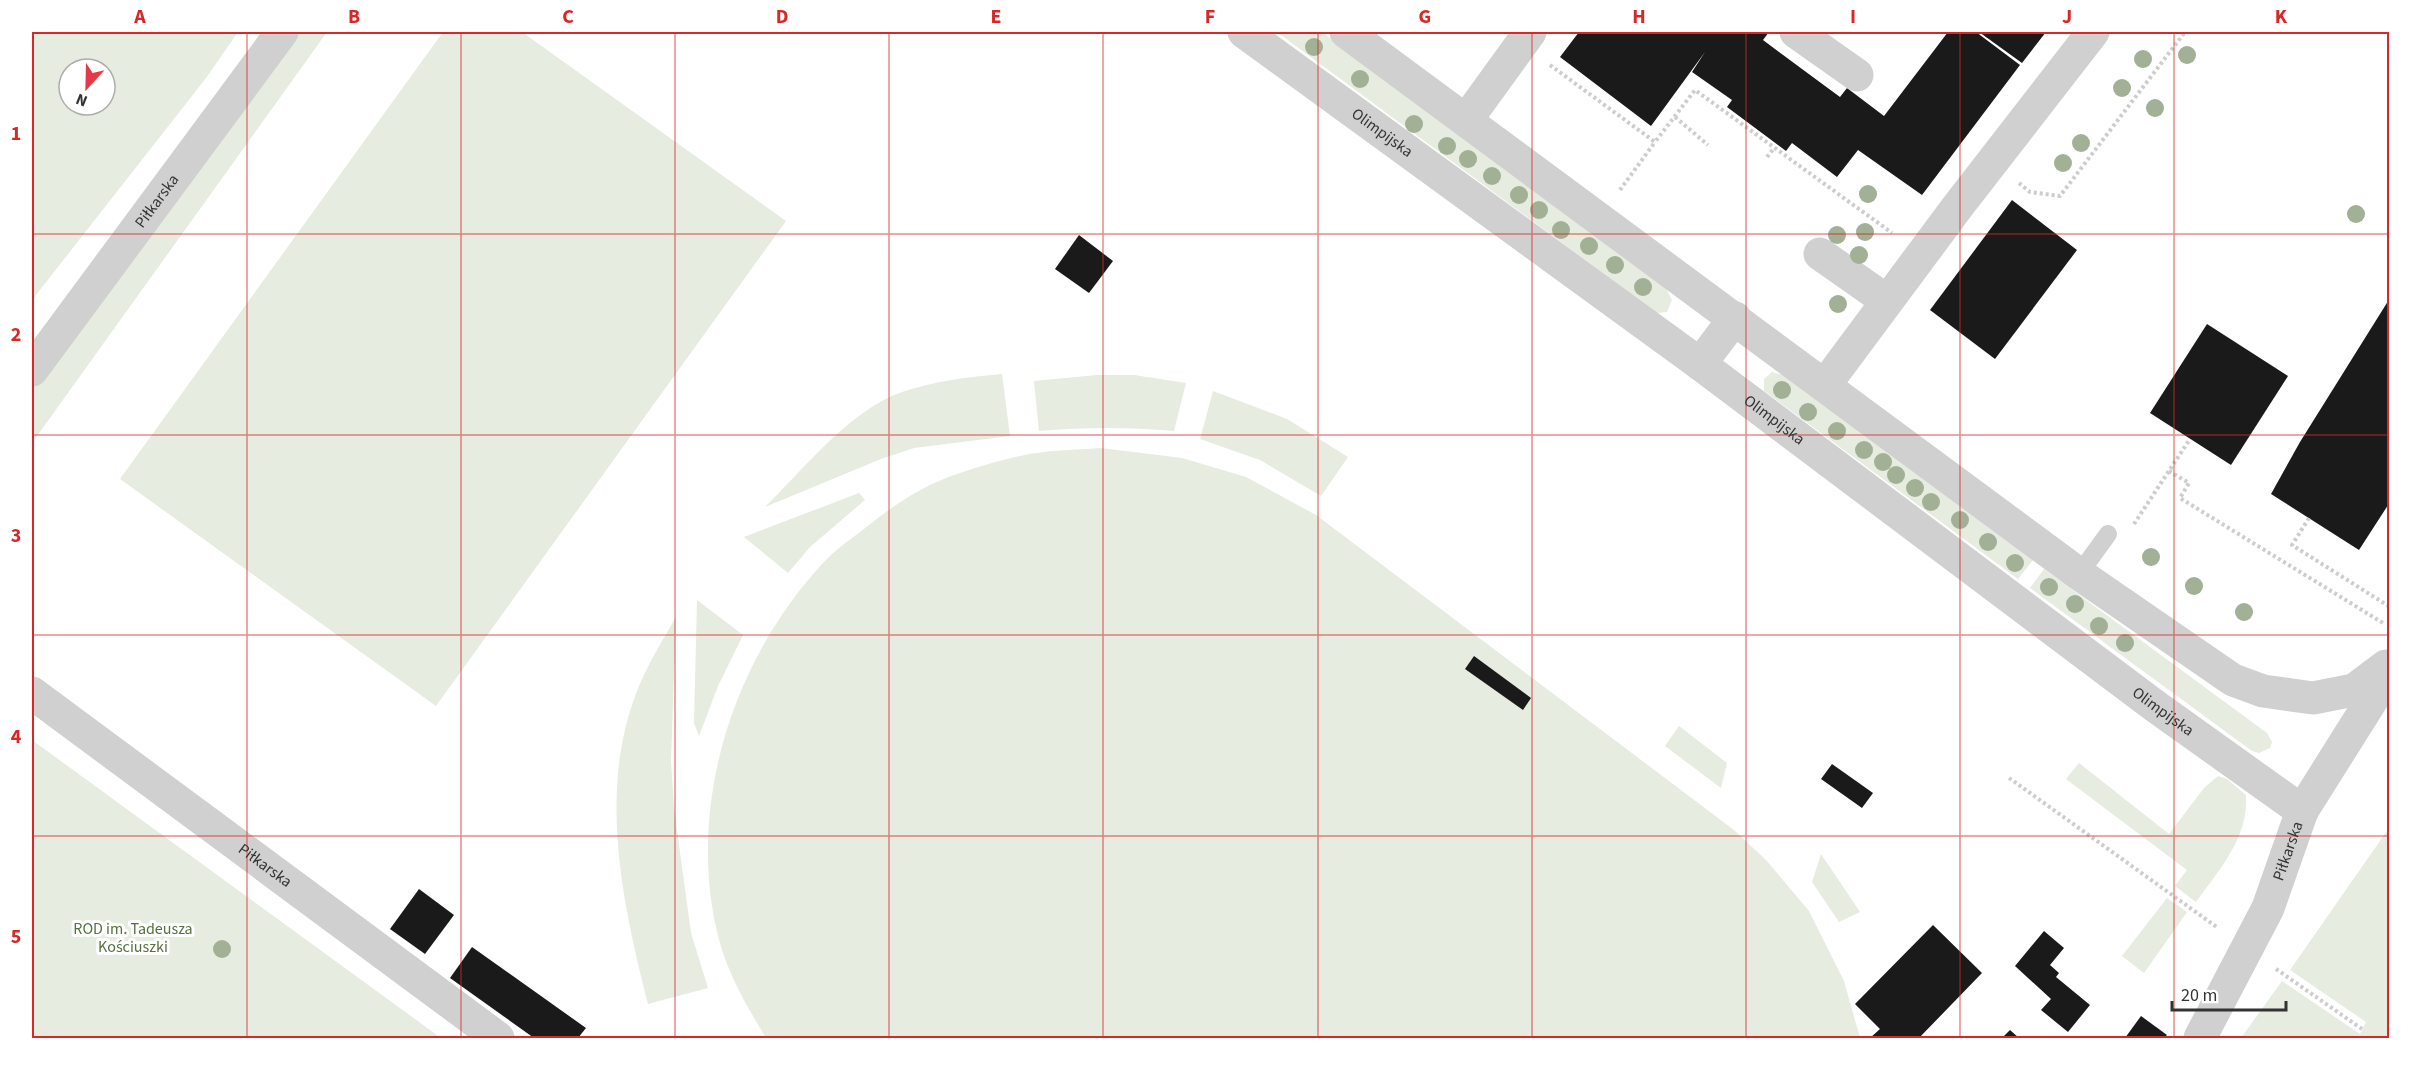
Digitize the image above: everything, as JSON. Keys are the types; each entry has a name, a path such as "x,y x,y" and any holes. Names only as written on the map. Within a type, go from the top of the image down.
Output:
{"street":[{"name":"Piłkarska","path":"32,370 282,32"},
{"name":"Olimpijska","path":"1244,32 1700,364 2145,699 2302,811"},
{"path":"1346,32 1467,119 2079,574 2233,680 2263,691 2313,698 2354,690 2390,663"},
{"path":"1796,32 1857,75"},
{"path":"1825,386 1887,301 2093,32"},
{"path":"1467,119 1523,42"},
{"path":"1820,254 1887,301"},
{"path":"1700,364 1736,318"},
{"name":"Piłkarska","path":"2200,1038 2268,908 2302,811 2390,672"},
{"name":"Piłkarska","path":"32,693 498,1038"}],"lane":[{"path":"2079,574 2108,534"}],"path":[{"path":"2011,178 2030,192 2060,196 2186,32"},
{"path":"1523,42 1655,142"},
{"path":"1620,190 1695,90 1922,255"},
{"path":"1675,117 1708,144"},
{"path":"1767,157 1774,148"},
{"path":"2150,501 2190,439"},
{"path":"2169,471 2189,483 2180,498 2383,623"},
{"path":"2309,518 2292,545 2390,607"},
{"path":"2009,778 2191,908"}],"green space":[{"path":"32,32 238,32 206,78 32,300"},
{"path":"282,32 327,32 32,443 32,370"},
{"path":"443,32 522,32 786,221 436,706 120,479"},
{"path":"1277,32 1322,32 1666,288 1672,300 1667,312 1657,313"},
{"path":"1772,372 1787,376 2033,560 2018,579 1764,391 1764,379"},
{"path":"1002,374 1010,436 914,448 881,459 765,507 846,426 883,401 902,392 927,385"},
{"path":"1097,375 1134,375 1186,383 1174,431 1106,428 1039,431 1034,381"},
{"path":"1213,391 1287,419 1348,457 1321,496 1260,460 1200,439"},
{"path":"1101,448 1182,458 1246,477 1316,515 1734,830 1766,860 1809,911 1844,981 1860,1038 766,1038 736,985 720,943 709,878 709,829 714,780 726,732 743,685 766,641 793,600 829,557 878,518 916,493 955,475 1011,458 1050,451"},
{"path":"859,493 865,500 810,547 788,573 744,537"},
{"path":"2044,569 2267,733 2272,742 2270,748 2259,753 2252,751 2030,588"},
{"path":"697,600 743,635 718,686 699,736 694,723"},
{"path":"676,617 671,761 674,808 691,933 708,988 648,1004 623,889 618,849 618,770 625,732 636,694 649,665"},
{"path":"1679,726 1727,763 1721,788 1665,746"},
{"name":"ROD im. Tadeusza Kościuszki","path":"32,740 441,1038 32,1038"},
{"path":"2079,763 2169,834 2204,788 2218,776 2227,779 2246,795 2246,810 2238,839 2223,865 2196,902 2175,886 2187,870 2066,779"},
{"path":"2389,828 2389,1038 2241,1038 2282,981 2360,1034 2366,1022 2290,970"},
{"path":"1821,854 1860,912 1839,922 1812,882"},
{"path":"2167,898 2187,912 2144,973 2122,956"}],"building":[{"path":"1579,32 1717,32 1720,34 1722,32 1769,32 1763,40 1840,97 1847,88 1884,116 1948,32 1976,32 2020,65 1922,195 1858,150 1837,177 1792,143 1786,151 1727,107 1732,100 1692,72 1705,52 1651,126 1560,57"},
{"path":"1979,32 2046,32 2022,63"},
{"path":"2012,200 2077,250 1995,359 1930,310"},
{"path":"1079,235 1113,261 1089,293 1055,269"},
{"path":"2390,298 2390,502 2359,550 2271,494 2300,442"},
{"path":"2207,324 2288,376 2231,465 2150,413"},
{"path":"1474,656 1531,698 1523,710 1465,669"},
{"path":"1832,764 1873,793 1862,808 1821,779"},
{"path":"419,889 454,915 425,954 390,929"},
{"path":"1933,925 1982,973 1919,1038 1870,1038 1880,1029 1855,1004"},
{"path":"2044,931 2064,948 2050,965 2059,973 2056,977 2090,1005 2068,1032 2041,1010 2051,999 2015,966"},
{"path":"472,947 586,1028 578,1038 534,1038 450,978"},
{"path":"2141,1016 2167,1035 2164,1038 2125,1038"},
{"path":"2010,1030 2019,1038 2002,1038"}]}
